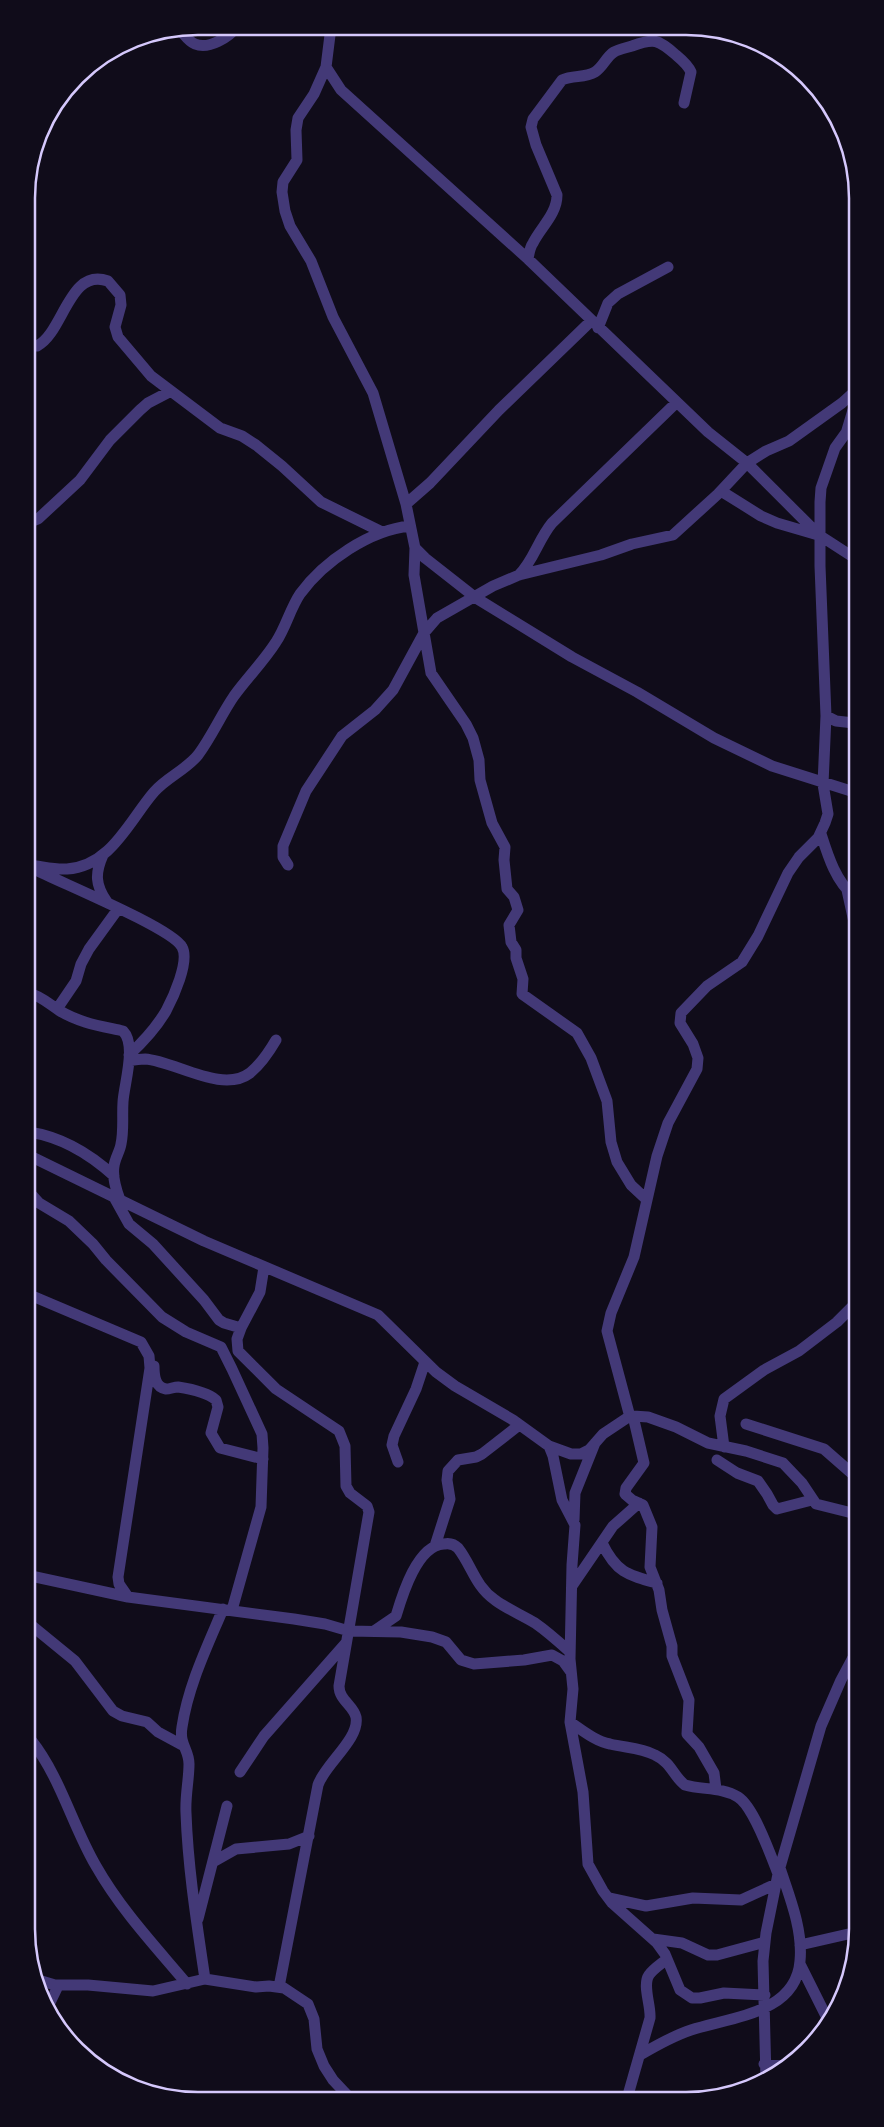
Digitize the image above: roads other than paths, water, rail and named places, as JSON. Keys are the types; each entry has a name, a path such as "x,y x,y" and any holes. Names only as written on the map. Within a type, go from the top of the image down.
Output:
{"street":[{"path":"185,36 188,40 201,45 225,39 229,35"},
{"path":"331,35 326,67 314,94 298,118 296,130 297,160 283,182 282,192 285,211 290,226 311,261 333,317 373,392 406,504 416,548 414,575 432,677 451,701 473,738 491,822 506,847 507,888 514,897 518,910 510,920 511,942 516,950 516,958 523,979 522,994 577,1032 591,1058 607,1101 611,1142 617,1162 630,1185 646,1199"},
{"path":"528,259 532,243 550,216 557,201 557,195 532,134 531,123 562,80 596,72 610,56 621,50 644,41 656,41 668,47 686,64 691,72 684,103"},
{"path":"326,67 341,90 351,100 528,259 708,432 747,463 819,535 849,554"},
{"path":"406,504 430,483 499,410 594,324 618,294 668,267"},
{"path":"35,346 46,339 74,292 80,286 92,280 104,280 112,284 120,294 121,305 115,327 118,337 145,370 220,428 242,436 256,445 321,502 382,532"},
{"path":"35,520 80,480 110,440 140,410 148,403 171,391"},
{"path":"288,865 283,856 283,846 306,791 342,736 375,710 393,690 424,633 439,617 476,598 493,586 519,576 601,555 632,544 673,535 721,491 747,463 766,451 789,441 849,396"},
{"path":"519,576 529,565 539,540 552,524 677,402"},
{"path":"716,1789 714,1773 699,1747 687,1736 689,1700 672,1656 672,1646 657,1583 650,1567 652,1526 643,1505 630,1499 625,1492 644,1463 607,1331 610,1312 634,1257 646,1199 668,1123 697,1069 698,1058 693,1044 680,1023 682,1013 707,986 742,962 758,936 788,873 799,857 812,846 821,834 828,814 822,784 826,716 819,535 821,488 835,448 849,428"},
{"path":"721,491 761,516 777,523 819,535"},
{"path":"35,866 69,869 91,862 112,847 154,791 198,755 235,696 276,643 299,595 308,585 339,557 366,539 394,528 410,526"},
{"path":"416,548 425,558 476,598 572,657 637,692 714,738 753,758 822,784 849,791"},
{"path":"826,716 833,720 849,722"},
{"path":"821,834 830,860 849,891"},
{"path":"812,846 830,860"},
{"path":"104,853 98,870 97,884 113,906"},
{"path":"35,868 177,940 183,948 182,972 166,1011 129,1058"},
{"path":"57,1009 76,981 81,964 113,906"},
{"path":"35,995 57,1009 89,1025 124,1032 128,1037 129,1058 123,1100 123,1131 121,1146 114,1165 117,1198 129,1224 153,1244 204,1300 219,1320 241,1328"},
{"path":"129,1058 145,1059 213,1078 232,1080 250,1073 264,1059 276,1040"},
{"path":"35,1133 60,1140 76,1148 101,1163 114,1176"},
{"path":"35,1158 204,1241 378,1315 426,1362 455,1386 513,1420 518,1426 549,1446 571,1454 580,1454 589,1450 603,1434 631,1416 648,1417 676,1427 708,1443 746,1451 787,1465 812,1500 819,1506 849,1513"},
{"path":"35,1199 57,1212 87,1238 162,1317 186,1332 221,1347 262,1434 261,1507 227,1609 190,1692 182,1727 182,1744 189,1758 185,1793 186,1814 197,1925 205,1980"},
{"path":"264,1267 260,1292 241,1328 237,1347 276,1389 339,1431 344,1446 346,1486 350,1493 368,1506 369,1519 339,1690 342,1698 356,1716 355,1726 352,1736 320,1778 279,1987"},
{"path":"35,1297 153,1349 155,1379 161,1387 168,1389 178,1387 204,1393 216,1400 218,1407 211,1432 220,1448 263,1459"},
{"path":"724,1447 720,1409 724,1399 764,1370 799,1351 849,1311"},
{"path":"128,1597 119,1584 118,1577 150,1368 147,1349 137,1341"},
{"path":"398,1462 392,1444 394,1436 416,1389 426,1362"},
{"path":"746,1424 824,1449 830,1452 849,1470"},
{"path":"435,1546 450,1499 447,1480 450,1468 458,1460 482,1454 518,1426"},
{"path":"595,1443 575,1493 570,1652 573,1696 570,1722 583,1792 588,1864 608,1897 653,1939 667,1959 680,1990 692,1998 724,1993 765,1995"},
{"path":"549,1446 554,1456 562,1500 574,1520"},
{"path":"717,1460 737,1473 756,1480 767,1494 772,1505 777,1509 792,1507 812,1500"},
{"path":"572,1586 613,1526 639,1502"},
{"path":"843,1512 849,1516"},
{"path":"602,1543 613,1563 621,1570 631,1576 657,1583"},
{"path":"372,1631 396,1616 403,1590 422,1558 435,1546 451,1544 457,1547 479,1585 495,1600 551,1634 570,1652"},
{"path":"35,1577 128,1597 317,1622 348,1637"},
{"path":"35,1628 75,1660 113,1711 122,1716 146,1721 158,1732 182,1744"},
{"path":"240,1772 264,1736 348,1637 372,1631 401,1632 439,1638 446,1642 461,1660 474,1664 524,1660 552,1655 563,1661 571,1673"},
{"path":"765,2072 763,1961 778,1875 820,1726 849,1672"},
{"path":"570,1722 607,1744 634,1747 655,1754 672,1768 684,1785 716,1789 739,1797 745,1804 765,1841 778,1875 791,1901 800,1945 800,1964 794,1982 785,1994 765,2008 692,2030 663,2041 640,2055"},
{"path":"35,1745 47,1760 96,1865 126,1914 187,1984"},
{"path":"197,1925 227,1806"},
{"path":"212,1862 236,1849 289,1844 308,1836"},
{"path":"608,1897 646,1906 693,1898 742,1900 778,1875"},
{"path":"800,1945 849,1934"},
{"path":"653,1939 682,1943 708,1955 717,1956 765,1942"},
{"path":"629,2092 651,2007 646,1985 647,1979 649,1974 667,1959"},
{"path":"800,1964 825,2014"},
{"path":"44,1982 58,1986 88,1985 153,1991 205,1980 256,1987 284,1988 308,2004 314,2019 317,2049 324,2066 333,2080 344,2092"},
{"path":"51,2000 58,1986"},
{"path":"764,2064 777,2065"}]}
